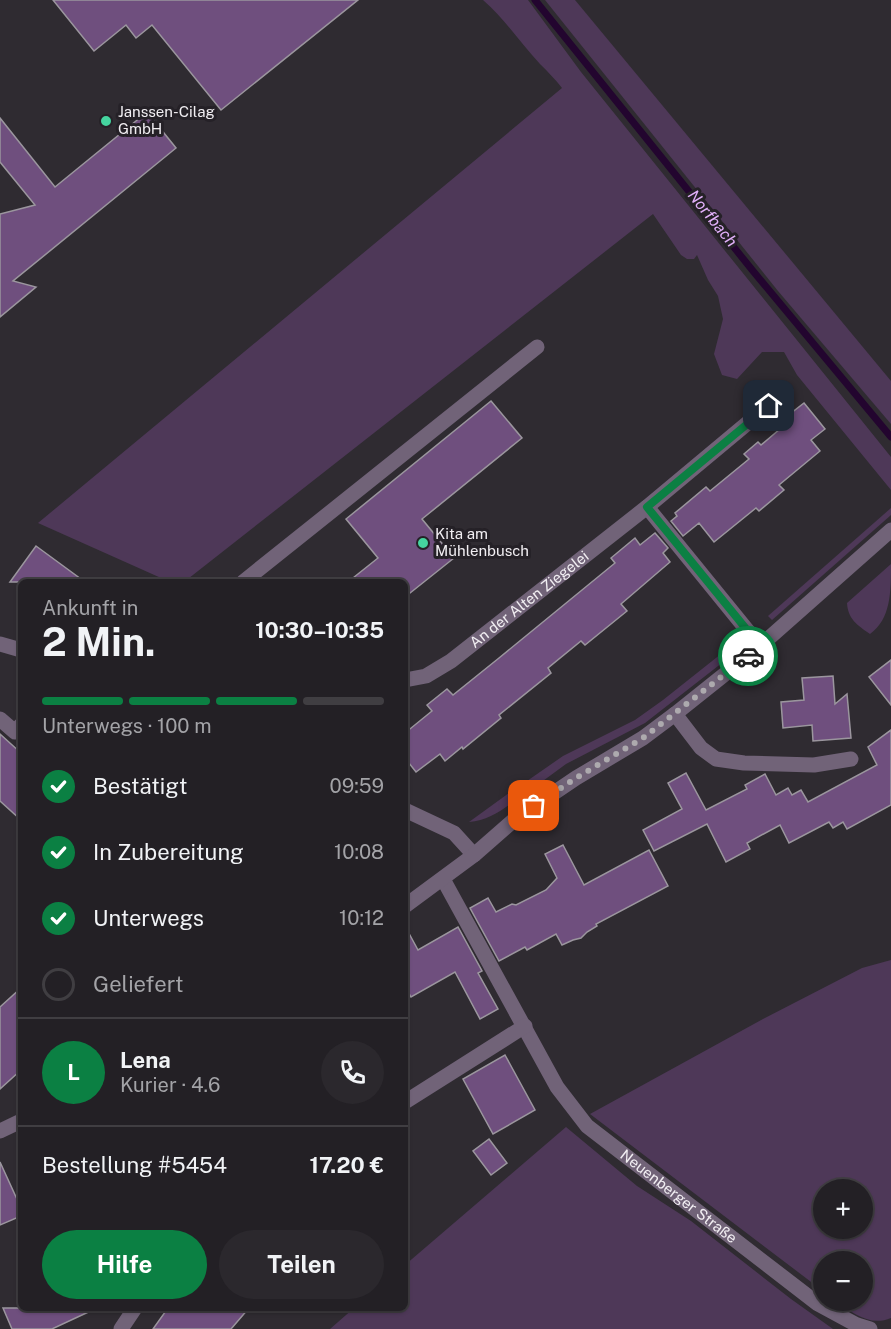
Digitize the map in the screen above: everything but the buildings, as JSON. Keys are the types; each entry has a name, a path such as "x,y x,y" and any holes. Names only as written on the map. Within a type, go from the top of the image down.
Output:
{"street":[{"path":"247,579 537,346"},
{"name":"An der Alten Ziegelei","path":"408,679 426,676 439,670 647,507 786,391"},
{"path":"647,507 760,646"},
{"path":"408,904 444,879 514,820 576,778 643,738 675,714 760,646 891,530"},
{"path":"0,644 18,649"},
{"path":"675,714 700,748 716,759 744,763 814,765 851,759"},
{"path":"0,719 18,731"},
{"path":"408,811 454,833 474,855"},
{"name":"Neuenberger Straße","path":"444,879 557,1087 587,1126 818,1304 857,1326 870,1329"},
{"path":"408,1100 525,1026"},
{"path":"0,1131 18,1122"},
{"path":"120,1329 133,1311"}],"shaded area":[{"path":"483,0 528,0 581,72 891,457 891,490 797,375 784,352 762,352 737,379 722,375 714,354 723,319 718,296 697,255 694,259 687,259 681,255 653,214 188,579 163,579 38,523 562,88"},
{"path":"545,0 575,0 891,381 891,424 778,291"},
{"path":"891,508 891,515 772,620 768,616"},
{"path":"891,564 890,594 886,613 877,628 870,634 854,621 847,603"},
{"path":"731,646 736,652 645,723 566,764 532,789 527,781 563,756 635,720"},
{"path":"513,790 519,798 489,817 469,822"},
{"path":"891,960 891,1318 869,1320 851,1311 873,1311 873,1251 813,1251 813,1283 590,1114 763,1019 862,968"},
{"path":"566,1127 637,1186 691,1221 833,1329 330,1329 351,1311 408,1311 408,1262"}],"waterway":[{"name":"Norfbach","path":"535,0 753,271 891,437"}],"way so far":[{"path":"534,806 643,738 748,656"}],"place":[{"name":"Janssen-Cilag GmbH","path":"106,121"},
{"name":"Kita am Mühlenbusch","path":"423,543"}],"route":[{"path":"748,656 760,646 647,507 769,406"}]}
